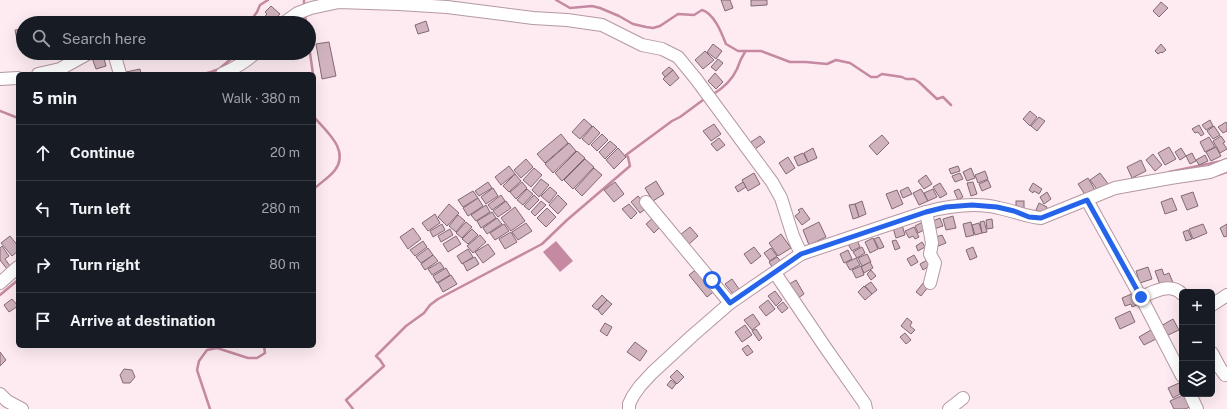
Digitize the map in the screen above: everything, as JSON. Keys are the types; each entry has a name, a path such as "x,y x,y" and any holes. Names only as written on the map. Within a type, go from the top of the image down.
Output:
{"street":[{"path":"294,16 312,8 339,2 447,7 533,18 589,22 602,25 642,45 670,52 678,57 696,79 772,182 780,198 801,254"},
{"path":"47,72 60,69 77,60"},
{"path":"116,60 119,72"},
{"path":"226,72 245,60"},
{"path":"0,80 16,78"},
{"path":"629,409 629,404 633,396 652,373 692,336 730,303 801,254 926,212 946,207 972,205 997,207 1014,211 1029,217 1041,218 1115,188 1210,172 1227,165"},
{"path":"1087,200 1141,297 1179,370"},
{"path":"646,202 730,303"},
{"path":"926,212 932,243 930,254 935,263 930,283"},
{"path":"0,283 16,269"},
{"path":"775,273 865,404 866,409"},
{"path":"1141,297 1170,288 1177,289 1179,291"},
{"path":"1215,303 1227,295"},
{"path":"1215,359 1220,368 1225,374 1227,374"},
{"path":"0,394 7,401 22,409"},
{"path":"1191,397 1197,409"},
{"path":"949,409 963,398"}],"shaded area":[{"path":"556,241 573,261 560,272 543,252"}],"building":[{"path":"721,0 730,0 733,8 725,11"},
{"path":"751,0 767,0 767,5 751,6"},
{"path":"1161,2 1168,8 1159,17 1153,11"},
{"path":"271,6 280,14 278,16 265,16 267,14 265,12"},
{"path":"426,21 429,31 418,34 415,25"},
{"path":"329,42 336,76 322,79 316,44"},
{"path":"713,44 722,51 716,59 707,52"},
{"path":"1161,44 1166,50 1158,54 1155,51"},
{"path":"705,51 714,60 703,69 695,60"},
{"path":"718,59 723,63 716,71 711,67"},
{"path":"93,60 104,60 106,66 96,69"},
{"path":"669,67 673,70 665,77 662,73"},
{"path":"140,69 141,72 126,72"},
{"path":"673,70 679,78 670,86 663,79"},
{"path":"715,73 723,82 716,89 708,81"},
{"path":"1030,111 1037,117 1030,126 1023,119"},
{"path":"1039,117 1045,121 1037,131 1031,126"},
{"path":"584,119 592,126 580,139 572,132"},
{"path":"1210,120 1213,126 1206,130 1202,125"},
{"path":"1226,122 1227,131 1223,133 1218,127"},
{"path":"714,124 721,134 711,141 703,131"},
{"path":"1199,125 1204,134 1201,136 1198,132 1195,133 1192,129"},
{"path":"593,126 600,133 589,145 582,139"},
{"path":"1214,126 1220,135 1213,139 1207,131"},
{"path":"561,134 568,143 545,163 537,154"},
{"path":"602,134 608,140 597,151 591,145"},
{"path":"882,135 889,143 877,155 869,146"},
{"path":"760,136 765,142 755,149 751,142"},
{"path":"1221,136 1227,149 1220,153 1213,141"},
{"path":"1209,137 1215,147 1205,152 1200,142"},
{"path":"719,138 725,145 717,151 711,144"},
{"path":"610,141 617,147 605,159 599,152"},
{"path":"569,143 576,151 553,173 545,164"},
{"path":"1169,147 1176,159 1165,165 1158,153"},
{"path":"1216,147 1221,156 1211,161 1206,152"},
{"path":"618,148 626,157 614,169 606,160"},
{"path":"813,148 817,158 808,162 804,153"},
{"path":"1181,148 1186,156 1180,160 1175,152"},
{"path":"577,151 585,158 562,181 555,173"},
{"path":"803,153 808,162 798,166 794,157"},
{"path":"1192,153 1196,161 1190,164 1186,156"},
{"path":"1153,154 1162,165 1155,171 1146,160"},
{"path":"1205,155 1208,161 1199,165 1196,160"},
{"path":"788,157 795,168 786,174 779,163"},
{"path":"526,159 533,167 521,178 514,170"},
{"path":"585,159 594,167 573,189 564,180"},
{"path":"1141,160 1146,171 1132,178 1127,167"},
{"path":"509,166 515,174 501,185 495,177"},
{"path":"958,166 960,171 951,174 949,169"},
{"path":"534,168 542,175 531,187 523,180"},
{"path":"594,168 602,175 582,196 575,189"},
{"path":"971,168 975,178 967,181 963,172"},
{"path":"985,171 988,179 978,183 975,175"},
{"path":"754,173 760,184 748,191 742,180"},
{"path":"960,173 963,179 955,182 952,176"},
{"path":"1100,173 1109,185 1099,192 1090,180"},
{"path":"515,174 521,181 509,192 503,186"},
{"path":"926,175 932,184 924,189 918,181"},
{"path":"1088,178 1095,190 1086,196 1078,184"},
{"path":"541,179 549,185 539,197 532,190"},
{"path":"988,180 991,187 982,191 979,184"},
{"path":"656,181 664,194 653,201 645,188"},
{"path":"488,182 492,188 479,196 475,191"},
{"path":"522,182 527,188 516,199 510,192"},
{"path":"615,182 624,194 614,202 604,190"},
{"path":"743,182 746,187 738,192 735,187"},
{"path":"973,182 977,194 971,196 967,183"},
{"path":"940,183 947,194 940,198 933,187"},
{"path":"1033,183 1042,189 1039,194 1034,191 1033,193 1029,190"},
{"path":"550,187 557,193 549,203 541,196"},
{"path":"908,187 912,194 903,198 900,191"},
{"path":"493,188 498,196 486,204 481,197"},
{"path":"527,189 533,194 523,205 517,200"},
{"path":"921,189 928,201 919,205 913,193"},
{"path":"933,189 937,197 928,201 924,193"},
{"path":"959,189 963,197 958,200 954,191"},
{"path":"897,190 903,204 892,209 886,194"},
{"path":"473,191 478,198 463,207 458,200"},
{"path":"1047,192 1051,199 1044,204 1040,197"},
{"path":"1193,192 1198,206 1187,210 1181,196"},
{"path":"501,195 505,201 492,210 488,205"},
{"path":"534,195 539,200 529,210 524,206"},
{"path":"558,195 567,204 558,214 549,205"},
{"path":"638,196 648,207 640,213 631,202"},
{"path":"478,198 483,206 468,216 463,208"},
{"path":"1172,198 1177,210 1165,214 1161,202"},
{"path":"506,201 511,208 498,217 493,211"},
{"path":"541,201 546,205 535,216 531,212"},
{"path":"862,201 866,214 859,217 855,204"},
{"path":"1016,201 1024,201 1024,209 1016,209"},
{"path":"1039,203 1047,207 1044,214 1036,210"},
{"path":"449,204 459,213 447,226 438,217"},
{"path":"629,204 637,213 631,219 622,209"},
{"path":"855,204 859,217 853,219 849,205"},
{"path":"486,205 490,212 476,221 471,215"},
{"path":"515,207 525,221 511,231 501,218"},
{"path":"547,208 556,217 546,227 537,218"},
{"path":"802,208 810,219 802,225 795,216 800,212 798,210"},
{"path":"492,212 496,218 481,228 477,221"},
{"path":"435,214 440,223 428,231 422,223"},
{"path":"458,215 465,221 456,232 449,226"},
{"path":"655,216 663,224 654,233 646,224"},
{"path":"953,216 956,228 946,230 943,219"},
{"path":"497,218 502,224 487,234 483,228"},
{"path":"940,218 943,226 934,229 931,222"},
{"path":"992,219 993,228 987,229 986,220"},
{"path":"984,221 987,232 982,233 980,222"},
{"path":"466,222 472,227 462,238 456,233"},
{"path":"819,222 826,237 809,245 803,230"},
{"path":"923,222 926,229 918,233 915,226"},
{"path":"971,222 974,235 966,237 963,224"},
{"path":"526,223 532,231 518,240 512,232"},
{"path":"979,223 982,233 975,235 972,225"},
{"path":"442,224 445,230 433,237 430,231"},
{"path":"504,224 509,231 495,240 490,233"},
{"path":"1203,224 1207,233 1193,239 1189,229"},
{"path":"1227,224 1227,236 1224,237 1220,228"},
{"path":"902,225 905,235 896,238 893,228"},
{"path":"690,227 698,236 688,245 680,235"},
{"path":"914,227 919,237 915,239 913,236 909,238 905,231"},
{"path":"413,228 421,239 408,249 400,237"},
{"path":"450,229 453,235 441,242 438,236"},
{"path":"472,229 478,235 468,244 462,239"},
{"path":"1188,230 1192,239 1186,241 1183,232"},
{"path":"511,232 517,242 505,249 499,239"},
{"path":"781,234 791,248 778,256 769,243"},
{"path":"480,235 486,242 473,253 467,246"},
{"path":"942,235 946,243 936,247 933,238"},
{"path":"10,236 16,244 16,253 12,256 1,243"},
{"path":"456,236 461,244 448,252 443,244"},
{"path":"879,237 884,247 879,249 874,239"},
{"path":"873,238 878,249 870,253 865,242"},
{"path":"857,240 860,247 852,251 848,244"},
{"path":"896,240 900,248 895,250 892,241"},
{"path":"423,241 427,247 415,256 410,250"},
{"path":"922,242 925,247 918,251 916,246"},
{"path":"488,244 495,254 483,263 475,252"},
{"path":"2,246 9,256 5,259 10,266 7,269 0,260 0,248"},
{"path":"754,247 761,256 751,264 744,254"},
{"path":"862,247 865,253 857,258 853,252"},
{"path":"973,247 977,257 970,260 966,250"},
{"path":"428,248 433,255 421,263 416,257"},
{"path":"771,248 777,256 770,261 764,253"},
{"path":"468,249 473,257 462,264 457,256"},
{"path":"848,250 852,259 844,263 840,254"},
{"path":"867,254 871,262 862,266 858,258"},
{"path":"433,255 438,261 425,270 421,264"},
{"path":"914,255 918,262 911,266 907,259"},
{"path":"475,257 479,264 467,271 463,263"},
{"path":"777,257 783,264 774,270 769,262"},
{"path":"856,258 860,265 850,270 846,263"},
{"path":"929,259 932,264 923,270 920,264"},
{"path":"440,262 444,268 432,275 428,269"},
{"path":"870,262 873,268 864,273 861,267"},
{"path":"861,266 864,275 856,278 852,270"},
{"path":"1148,267 1152,279 1140,283 1136,271"},
{"path":"446,268 450,275 437,283 433,276"},
{"path":"698,268 716,290 707,297 689,275"},
{"path":"1162,269 1164,275 1169,273 1174,285 1162,290 1155,271"},
{"path":"871,270 876,276 871,280 867,274"},
{"path":"451,275 457,284 443,292 438,283"},
{"path":"732,279 739,289 733,294 725,284"},
{"path":"796,280 804,294 795,300 786,286"},
{"path":"871,282 877,290 872,294 865,286"},
{"path":"924,282 929,286 921,296 916,292"},
{"path":"864,286 872,294 865,300 858,292"},
{"path":"775,291 782,300 776,306 768,296"},
{"path":"1134,293 1139,304 1132,307 1131,304 1125,306 1122,298"},
{"path":"602,295 607,300 597,310 592,306"},
{"path":"12,299 16,304 16,307 9,312 4,305"},
{"path":"607,300 612,304 602,315 598,310"},
{"path":"768,300 775,309 766,316 759,307"},
{"path":"783,302 788,308 782,313 777,307"},
{"path":"1130,311 1135,322 1120,329 1115,318"},
{"path":"753,314 760,324 752,330 744,320"},
{"path":"907,318 912,322 910,326 915,330 911,334 901,326"},
{"path":"1173,319 1179,330 1166,336 1161,326"},
{"path":"605,323 612,327 607,336 600,331"},
{"path":"745,325 752,335 742,342 735,332"},
{"path":"756,329 762,338 759,341 752,331"},
{"path":"1151,330 1156,339 1144,345 1139,337"},
{"path":"905,333 911,340 906,344 900,337"},
{"path":"635,342 647,351 640,361 627,352"},
{"path":"748,345 753,352 747,356 742,349"},
{"path":"0,352 6,360 0,366"},
{"path":"124,369 132,370 135,377 130,383 123,383 120,375"},
{"path":"677,370 684,377 677,384 670,377"},
{"path":"671,380 676,384 672,389 667,385"},
{"path":"1179,383 1179,395 1173,398 1168,388"},
{"path":"1179,397 1186,397 1191,406 1186,409 1174,409 1170,401"}],"waterway":[{"path":"254,16 260,5 268,0"},
{"path":"304,0 304,7"},
{"path":"556,0 570,8 592,6 600,8 633,24 653,28 660,26 678,14 694,15 702,10 714,19 726,44 738,51 761,51 790,62 827,64 836,60 850,63 871,77 877,77 882,74 906,79 914,79 937,99 943,97 951,105"},
{"path":"712,95 730,80 745,52"},
{"path":"211,72 219,69 230,60"},
{"path":"311,60 313,72"},
{"path":"353,409 346,400 384,366 376,356 406,326 424,313 430,305 438,299 542,244 567,220 630,166 626,155 703,100"},
{"path":"0,111 16,117"},
{"path":"316,119 335,141 340,155 339,163 335,170 316,187"},
{"path":"1169,172 1227,159"},
{"path":"1218,175 1227,172"},
{"path":"0,295 16,282"},
{"path":"210,409 197,370 199,361 207,350 217,348"},
{"path":"217,348 248,358 257,358 265,353 264,348"}],"route":[{"path":"712,280 730,303 801,254 926,212 946,207 972,205 997,207 1014,211 1029,217 1041,218 1050,216 1071,205 1087,200 1141,297"}]}
